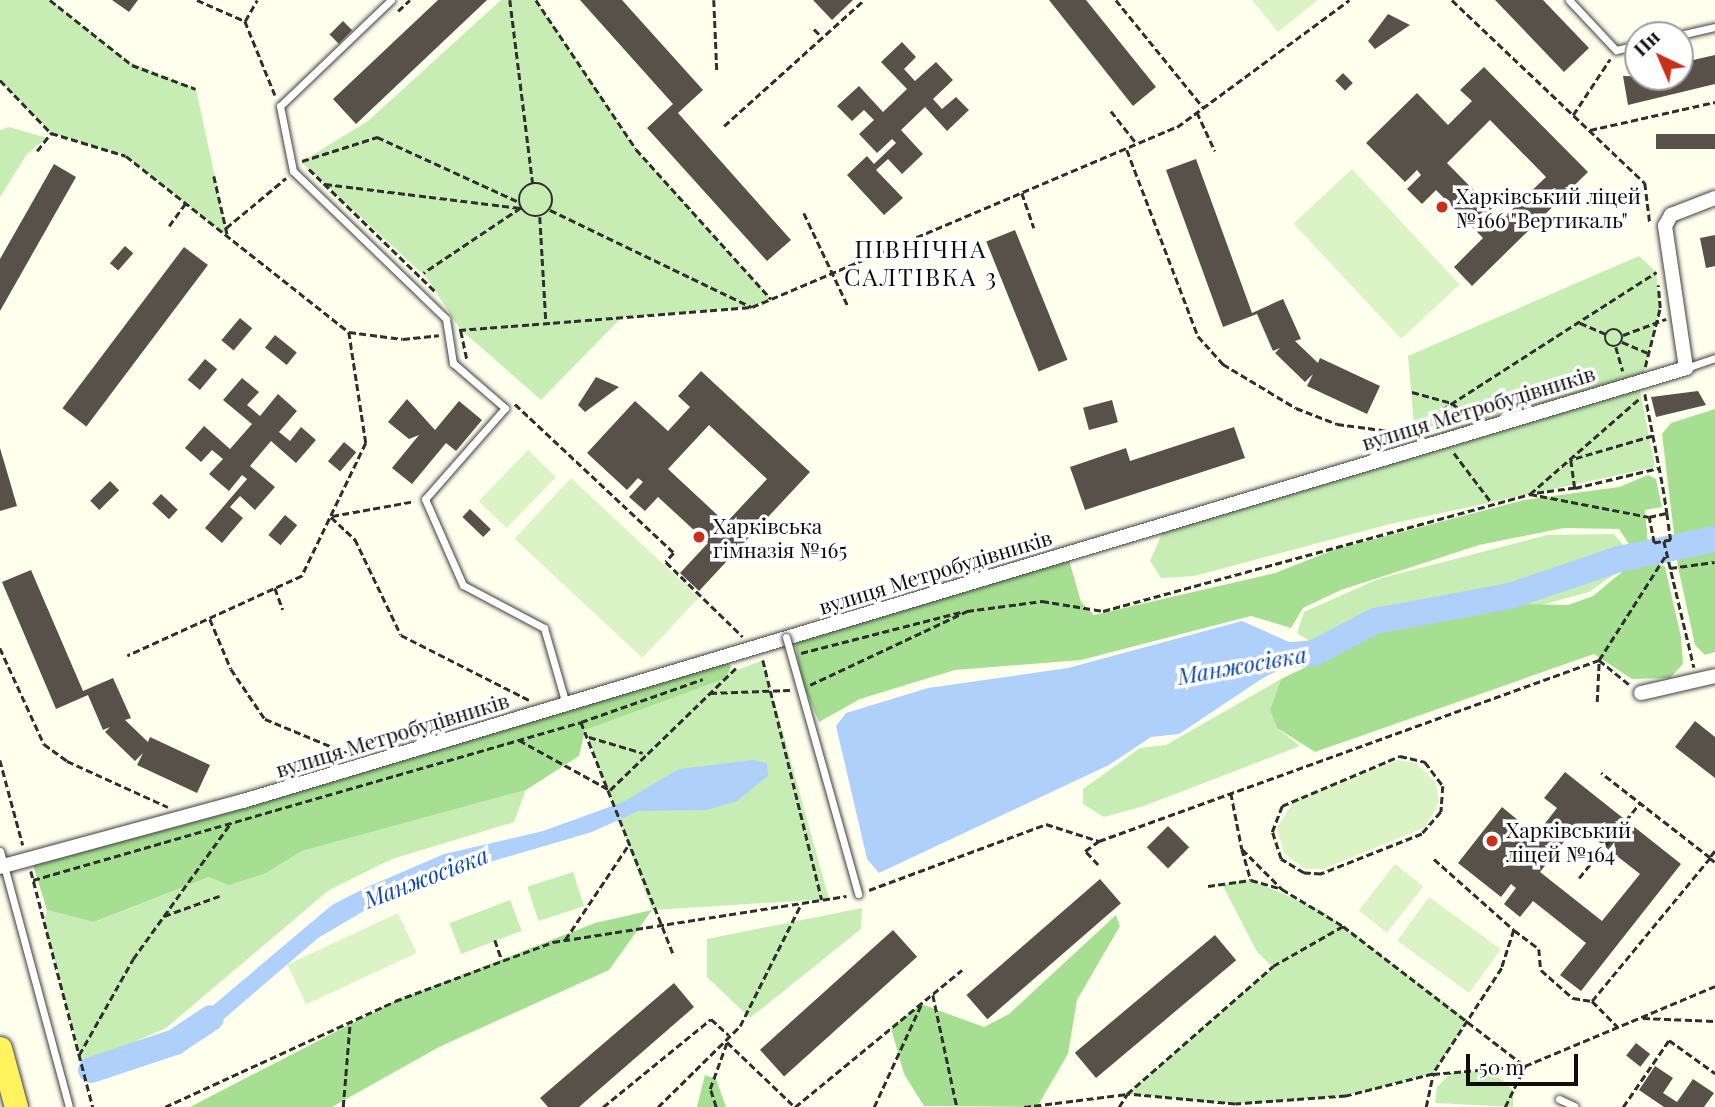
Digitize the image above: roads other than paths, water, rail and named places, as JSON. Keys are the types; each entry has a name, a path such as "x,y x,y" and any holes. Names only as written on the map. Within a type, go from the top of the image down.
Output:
{"main road":[{"path":"2,1058 16,1106"}],"street":[{"path":"1686,368 1665,226 1671,215 1715,198"},
{"name":"вулиця Метробудівників","path":"2,867 369,763 1626,384 1644,387 1686,368"},
{"path":"1640,693 1715,676"}],"lane":[{"path":"391,0 280,106 293,172 446,319 453,363 505,408 425,499 463,585 544,628 566,704"},
{"path":"1569,0 1616,50 1624,48"},
{"path":"1694,32 1715,27"},
{"path":"1686,368 1715,358"},
{"path":"786,637 797,688 858,894"},
{"path":"0,851 2,867 69,1107"},
{"path":"1559,1098 1574,1106"}],"water":[{"path":"1242,621 1314,653 1263,678 1179,734 1151,737 1109,765 879,873 867,859 836,726 846,713 928,688 1068,668"},
{"path":"753,760 767,763 768,776 737,801 707,810 638,811 592,832 405,887 318,938 196,1043 178,1035 332,905 365,888 444,854 543,831 623,802 679,769"}],"waterway":[{"name":"Манжосівка","path":"1281,656 1314,653 1375,621 1510,596 1619,559 1715,539"},
{"name":"Манжосівка","path":"91,1070 175,1042 211,1018"}],"place":[{"name":"Харківський ліцей №166 \"Вертикаль\"","path":"1442,207"},
{"name":"Харківська гімназія №165","path":"699,537"},
{"name":"Харківський ліцей №164","path":"1492,841"}],"district":[{"name":"ПІВНІЧНА САЛТІВКА 3","path":"921,263"}]}
